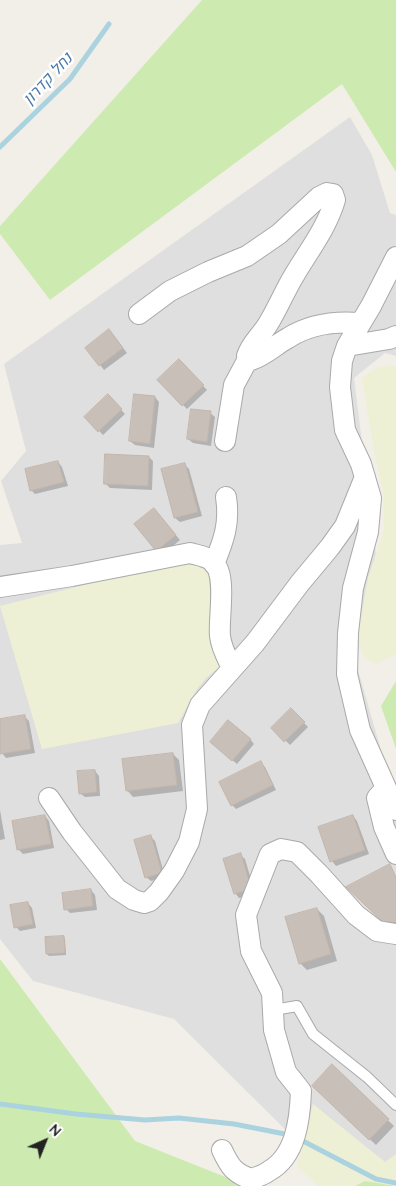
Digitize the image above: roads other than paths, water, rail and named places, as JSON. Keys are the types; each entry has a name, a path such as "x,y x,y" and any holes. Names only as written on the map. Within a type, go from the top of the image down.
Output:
{"street":[{"path":"139,314 170,292 208,272 247,256 279,234 318,197 327,193 332,194 335,200 325,225 294,275 268,325 250,347 248,359 234,385 225,441"},
{"path":"396,258 371,306 359,323 347,346 342,361 340,387 345,430 362,464 371,498 368,523 353,588 348,633 347,674 360,730 396,810"},
{"path":"248,359 262,357 288,337 318,324 359,323"},
{"path":"347,346 389,339 396,336"},
{"path":"49,798 72,832 117,888 134,900 144,903 150,901 159,892 174,871 189,842 197,809 192,725 200,705 255,643 330,547 345,526 365,477"},
{"path":"214,564 224,540 228,515 226,496"},
{"path":"0,587 72,576 190,553 207,558 214,564 221,583 220,636 224,651 232,668"},
{"path":"385,789 378,798 384,827 396,854"},
{"path":"222,1150 229,1164 238,1174 252,1179 270,1171 287,1155 293,1142 300,1106 301,1091 286,1072 274,1030 272,993 251,951 246,916 270,854 281,849 297,852 356,915 378,932 396,934"}],"lane":[{"path":"274,1010 297,1006 313,1034 367,1078 396,1105"}],"waterway":[{"name":"נחל קדרון","path":"0,147 70,79 109,24"},
{"path":"0,1104 76,1114 145,1120 179,1118 234,1124 285,1134"},
{"path":"301,1140 376,1179 396,1183"}]}
